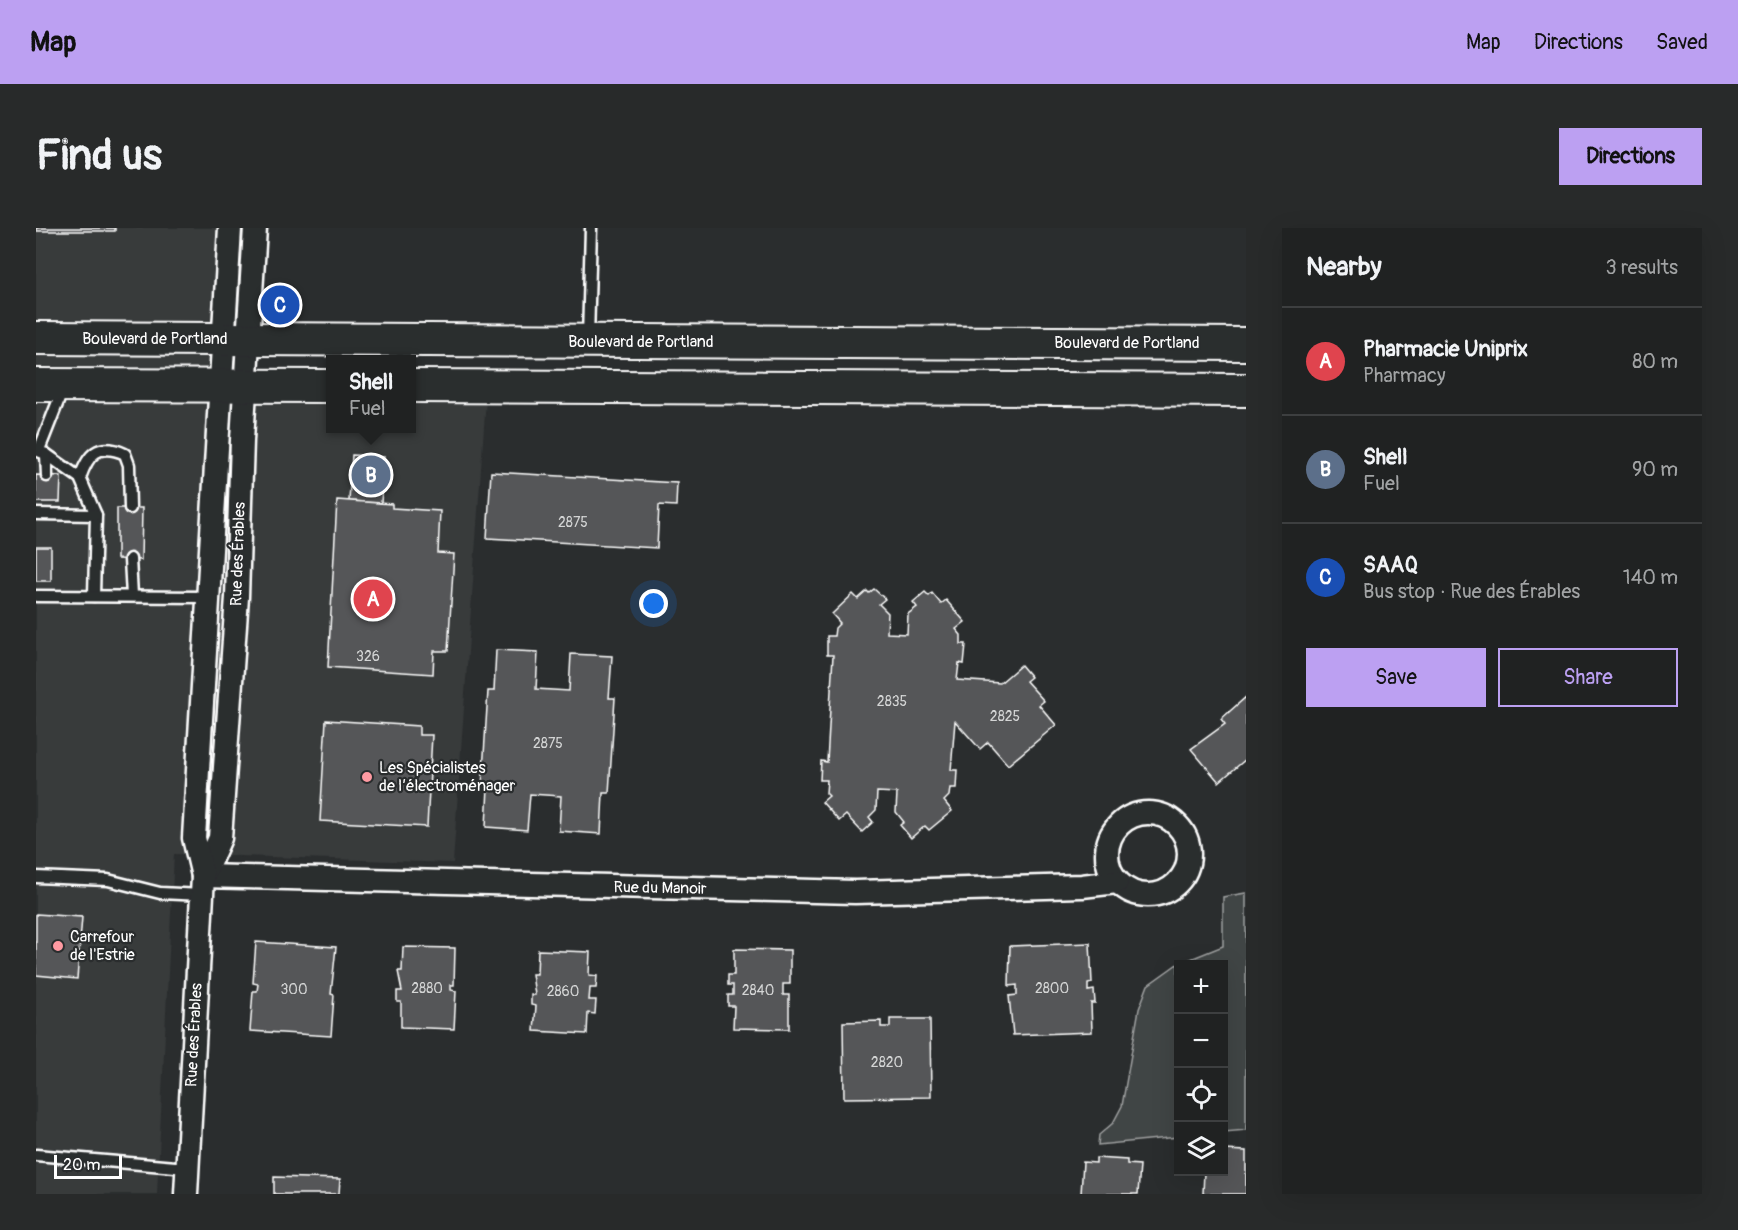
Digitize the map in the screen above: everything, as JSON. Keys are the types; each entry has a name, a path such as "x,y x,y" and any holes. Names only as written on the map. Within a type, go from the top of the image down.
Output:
{"main road":[{"path":"1126,343 1246,328"},
{"name":"Boulevard de Portland","path":"36,338 1246,344"},
{"path":"50,385 326,386"},
{"path":"416,386 1246,390"}],"street":[{"name":"Rue des Érables","path":"230,228 236,340"},
{"name":"Rue des Érables","path":"186,1194 202,886 194,838 208,597 233,386 236,340 255,228"},
{"name":"Rue des Érables","path":"202,886 220,838 237,597 233,386"},
{"name":"Rue du Manoir","path":"202,886 855,892 1082,886 1117,882"}],"lane":[{"path":"588,342 591,228"},
{"path":"47,476 41,451 50,385"},
{"path":"80,478 86,460 95,451 114,449 125,454 129,465 130,508"},
{"path":"41,451 80,478 96,515 94,596"},
{"path":"47,502 42,514 96,515"},
{"path":"130,559 132,596"},
{"path":"36,596 208,597"},
{"path":"36,877 108,880 160,893 202,886"},
{"path":"36,1155 188,1168"}],"shaded area":[{"path":"36,228 242,228 236,369 326,370 326,433 416,433 416,371 488,371 453,863 174,854 157,1194 36,1194"},
{"path":"1246,893 1246,1130 1228,1132 1228,960 1188,960 1223,946 1223,897"},
{"path":"1174,966 1174,1137 1098,1145 1099,1135 1113,1123 1122,1106 1139,1009 1148,985"}],"building":[{"path":"36,228 115,228 115,231 36,231"},
{"path":"352,455 384,457 381,503 349,501"},
{"path":"491,472 677,483 676,506 659,505 657,548 487,538"},
{"path":"36,475 61,476 60,502 36,502"},
{"path":"337,500 392,504 392,508 440,511 438,553 454,554 448,651 434,651 433,674 328,667"},
{"path":"117,508 142,508 141,560 117,559"},
{"path":"36,547 51,547 51,581 36,581"},
{"path":"874,589 885,599 879,604 888,613 887,633 907,634 908,614 917,607 913,602 925,592 929,596 932,593 941,604 946,600 965,622 956,629 961,635 961,644 966,644 964,664 959,663 957,680 1000,683 1021,665 1031,677 1026,681 1044,701 1039,705 1056,725 1008,765 988,742 980,749 955,721 951,770 957,770 956,788 950,788 949,796 944,801 952,811 929,830 925,826 911,838 900,825 904,822 896,812 897,793 877,792 876,810 869,817 873,822 862,832 846,815 839,821 822,802 829,796 826,793 827,780 820,780 821,761 827,762 833,655 827,655 827,636 834,636 835,628 840,623 832,614 853,594 858,599 867,591 869,593"},
{"path":"496,650 538,652 536,689 569,691 571,654 612,656 609,698 615,698 609,793 603,793 601,834 559,831 561,796 530,794 527,830 486,827 488,787 482,787 488,691 494,691"},
{"path":"1246,697 1246,759 1219,782 1191,749 1225,724 1221,719"},
{"path":"326,720 419,726 419,735 432,735 427,827 320,821"},
{"name":"Carrefour de l'Estrie","path":"36,914 82,917 77,979 36,975"},
{"path":"256,942 336,947 331,994 334,995 331,1036 250,1031 253,991 257,991 258,984 253,983"},
{"path":"1090,943 1092,983 1088,984 1088,991 1094,990 1095,1003 1091,1003 1092,1032 1013,1035 1009,996 1017,995 1017,985 1009,986 1010,946"},
{"path":"403,947 455,948 454,985 451,985 451,990 456,991 454,1029 401,1027 401,1002 397,1002 397,991 402,991 398,971 402,971"},
{"path":"734,949 790,950 790,984 783,984 783,995 789,995 789,1029 733,1028 734,1006 728,1006 728,995 733,995 733,985 728,985 728,975 734,975"},
{"path":"538,950 590,952 589,975 597,976 596,988 590,988 589,1000 596,1000 595,1014 588,1013 587,1034 534,1031 536,1006 531,1005 531,995 535,995 532,974 537,974"},
{"path":"890,1019 930,1019 931,1097 844,1098 843,1022 881,1021 881,1027 890,1027"},
{"path":"1228,1150 1246,1151 1246,1194 1203,1194 1204,1176 1228,1176"},
{"path":"1096,1158 1127,1160 1127,1164 1140,1165 1138,1194 1081,1194 1083,1162 1096,1163"},
{"path":"274,1177 340,1179 339,1194 274,1194"}],"place":[{"name":"SAAQ","path":"280,305"},
{"name":"Shell","path":"371,475"},
{"name":"Pharmacie Uniprix","path":"373,599"},
{"name":"Les Spécialistes de l’électroménager","path":"367,777"},
{"name":"Carrefour de l'Estrie","path":"58,946"}]}
